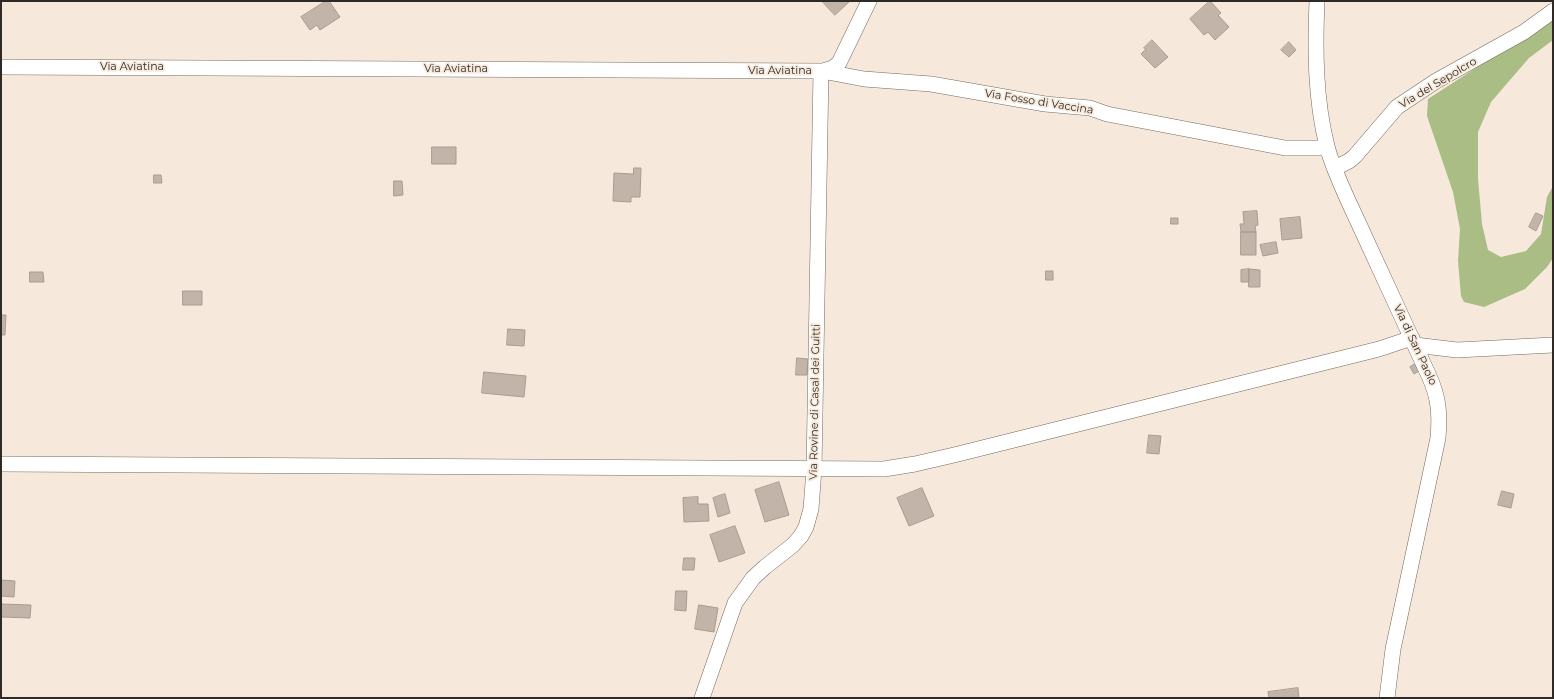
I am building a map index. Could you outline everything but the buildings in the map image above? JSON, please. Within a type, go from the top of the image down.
[{"type":"street","name":"Via Aviatina","points":[[1,67],[821,71],[833,68],[839,63],[869,1]]},
{"type":"street","name":"Via di San Paolo","points":[[1317,1],[1317,76],[1327,148],[1437,394],[1439,408],[1439,429],[1433,463],[1394,642],[1387,698]]},
{"type":"street","name":"Via del Sepolcro","points":[[1335,168],[1349,161],[1355,156],[1397,107],[1436,81],[1524,32],[1553,11]]},
{"type":"street","name":"Via Fosso di Vaccina","points":[[821,71],[864,79],[931,84],[1045,104],[1090,108],[1107,114],[1285,148],[1327,148]]},
{"type":"street","name":"Via Rovine di Casal dei Guitti","points":[[702,698],[735,603],[753,578],[765,566],[793,545],[801,536],[806,527],[811,509],[814,469],[821,71]]},
{"type":"street","points":[[1,464],[877,469],[915,464],[1413,341],[1457,350],[1553,345]]},
{"type":"green space","points":[[1553,18],[1553,40],[1529,58],[1491,102],[1478,132],[1478,179],[1482,224],[1488,250],[1501,257],[1526,251],[1541,234],[1547,197],[1553,186],[1553,258],[1547,267],[1525,289],[1484,307],[1464,302],[1461,296],[1458,261],[1460,229],[1453,192],[1427,116],[1428,99]]}]
